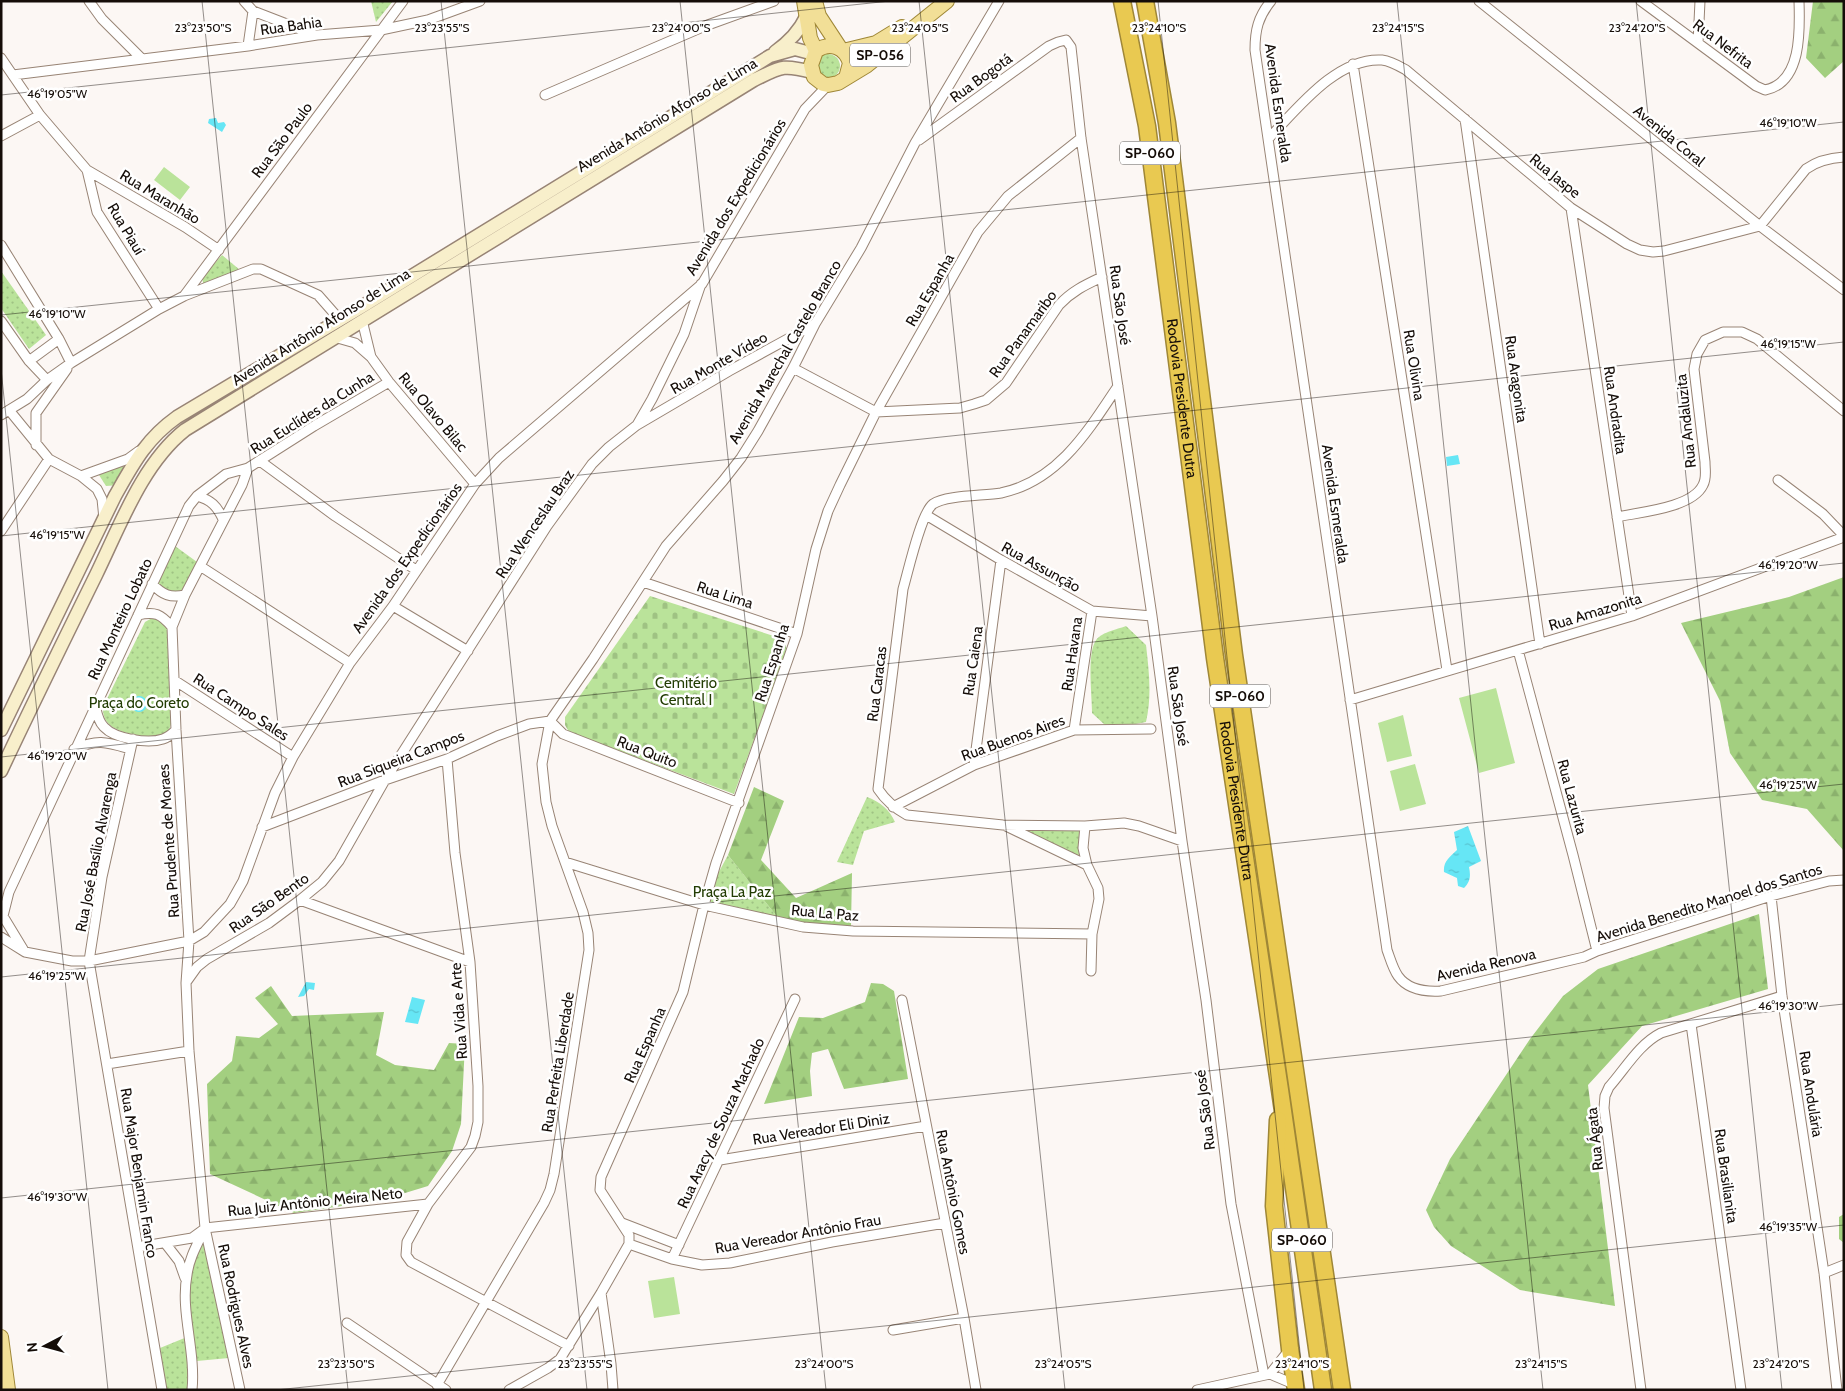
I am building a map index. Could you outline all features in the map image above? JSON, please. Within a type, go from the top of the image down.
[{"type":"highway","name":"Rodovia Presidente Dutra","points":[[1122,1],[1147,126],[1215,658],[1323,1390]]},
{"type":"highway","name":"Rodovia Presidente Dutra","points":[[1145,1],[1167,123],[1234,655],[1339,1367],[1344,1390]]},
{"type":"highway","points":[[1280,1090],[1274,1206],[1296,1387]]},
{"type":"main road","points":[[804,1],[810,38],[815,53],[811,65],[813,74]]},
{"type":"main road","points":[[815,1],[819,16],[842,49]]},
{"type":"main road","name":"SP-056","points":[[815,53],[828,46],[842,49],[876,44],[936,1]]},
{"type":"main road","name":"SP-056","points":[[813,74],[818,81],[828,85],[838,83],[866,66],[947,1]]},
{"type":"main road","points":[[770,56],[788,43],[800,30],[806,17]]},
{"type":"main road","name":"SP-056","points":[[842,49],[850,63],[846,78]]},
{"type":"main road","name":"Avenida Antônio Afonso de Lima","points":[[1,730],[115,496],[144,448],[161,428],[177,417],[312,344],[334,338],[362,320],[390,296],[770,56],[795,50],[815,53]]},
{"type":"main road","name":"Avenida Antônio Afonso de Lima","points":[[1,771],[119,528],[153,463],[172,441],[185,430],[312,344],[340,320],[390,296],[754,80],[787,66],[813,74]]},
{"type":"main road","points":[[177,417],[185,430]]},
{"type":"main road","points":[[104,520],[119,528]]},
{"type":"main road","points":[[1,1337],[8,1390]]},
{"type":"street","points":[[89,1],[102,19],[142,60]]},
{"type":"street","points":[[244,1],[252,11],[317,36]]},
{"type":"street","name":"Rua São Paulo","points":[[184,296],[403,1]]},
{"type":"street","name":"Rua Bahia","points":[[13,75],[142,60],[317,36],[381,30],[428,20],[480,1]]},
{"type":"street","points":[[544,95],[706,26],[774,1]]},
{"type":"street","name":"Avenida Marechal Castelo Branco","points":[[550,721],[666,546],[740,458],[758,431],[815,324],[861,248],[915,143],[998,1]]},
{"type":"street","name":"Avenida Esmeralda","points":[[1270,1],[1258,21],[1255,34],[1256,50],[1387,950],[1398,976]]},
{"type":"street","name":"Avenida Coral","points":[[1479,1],[1760,226],[1844,290]]},
{"type":"street","name":"Rua Nefrita","points":[[1641,1],[1756,86],[1765,90],[1777,86],[1792,69],[1800,37],[1799,1]]},
{"type":"street","points":[[1698,43],[1700,1]]},
{"type":"street","points":[[248,46],[252,11]]},
{"type":"street","name":"Rua Bogotá","points":[[915,143],[1048,46],[1066,40]]},
{"type":"street","name":"Rua São José","points":[[1066,40],[1071,47],[1082,138],[1152,616],[1182,841],[1206,1000],[1231,1204],[1267,1375]]},
{"type":"street","points":[[1,58],[40,114],[1,136]]},
{"type":"street","name":"Rua Jaspe","points":[[1269,138],[1314,92],[1333,76],[1353,64],[1382,60],[1406,70],[1571,208],[1626,244],[1640,250],[1664,251],[1760,226]]},
{"type":"street","name":"Rua Olivina","points":[[1353,64],[1447,670]]},
{"type":"street","name":"Avenida dos Expedicionários","points":[[1,937],[25,952],[72,961],[89,961],[189,941],[204,932],[230,904],[243,881],[275,793],[293,758],[350,663],[393,606],[475,484],[499,458],[702,284],[805,109],[828,85]]},
{"type":"street","name":"Rua Piauí","points":[[40,114],[87,170],[98,212],[159,309]]},
{"type":"street","name":"Rua Aragonita","points":[[1465,119],[1540,644]]},
{"type":"street","name":"Rua Espanha","points":[[629,1244],[629,1235],[600,1190],[601,1177],[683,992],[716,863],[797,634],[816,549],[828,511],[876,412],[978,232],[1008,196],[1082,138]]},
{"type":"street","points":[[1760,226],[1806,169],[1814,163],[1844,157]]},
{"type":"street","name":"Rua Maranhão","points":[[87,170],[178,223],[219,250]]},
{"type":"street","name":"Rua Andradita","points":[[1571,208],[1632,616]]},
{"type":"street","points":[[1,246],[59,338],[71,363]]},
{"type":"street","points":[[104,520],[102,499],[97,489],[81,476],[49,459],[5,412],[27,400],[47,380],[71,363],[159,309],[184,296],[253,269],[261,269],[318,295],[340,320]]},
{"type":"street","name":"Rua Panamaribo","points":[[876,412],[960,408],[986,400],[1006,383],[1059,305],[1069,294],[1102,277]]},
{"type":"street","name":"Rua Wenceslau Braz","points":[[385,780],[579,480],[609,447],[637,425],[684,334],[702,284]]},
{"type":"street","name":"Rua Olavo Bilac","points":[[362,320],[371,357]]},
{"type":"street","points":[[1,321],[29,361],[47,380]]},
{"type":"street","name":"Rua Monte Vídeo","points":[[637,425],[729,371],[815,324]]},
{"type":"street","name":"Rua Andaluzita","points":[[1617,517],[1678,504],[1699,492],[1703,485],[1706,477],[1705,462],[1694,369],[1697,354],[1705,340],[1723,332],[1742,332],[1757,339],[1844,411]]},
{"type":"street","points":[[29,361],[59,338]]},
{"type":"street","name":"Rua Olavo Bilac","points":[[334,338],[355,343],[371,357],[389,382],[475,484]]},
{"type":"street","points":[[36,413],[71,363]]},
{"type":"street","points":[[793,368],[876,412]]},
{"type":"street","name":"Rua Euclídes da Cunha","points":[[248,468],[389,382]]},
{"type":"street","points":[[926,514],[933,504],[948,499],[1001,493],[1039,479],[1058,464],[1075,446],[1095,421],[1118,386]]},
{"type":"street","points":[[27,400],[36,413],[36,445]]},
{"type":"street","points":[[81,476],[128,459],[144,448]]},
{"type":"street","points":[[1,531],[49,459]]},
{"type":"street","points":[[260,461],[335,516],[416,570]]},
{"type":"street","name":"Rua Monteiro Lobato","points":[[25,952],[3,916],[5,894],[189,506],[197,496],[226,474],[248,468]]},
{"type":"street","name":"Rua Prudente de Moraes","points":[[204,1228],[189,1051],[186,983],[189,941],[176,730],[172,627],[185,595],[242,485],[248,468]]},
{"type":"street","points":[[1778,480],[1823,514],[1844,536]]},
{"type":"street","points":[[197,496],[214,504],[224,519]]},
{"type":"street","name":"Rua Assunção","points":[[926,514],[1000,560],[1092,611],[1152,616]]},
{"type":"street","name":"Rua Caracas","points":[[893,807],[878,789],[903,589],[926,514]]},
{"type":"street","name":"Rua Amazonita","points":[[1350,700],[1632,616],[1844,536]]},
{"type":"street","name":"Rua Caiena","points":[[974,765],[1000,560]]},
{"type":"street","points":[[200,566],[350,663]]},
{"type":"street","name":"Rua Lima","points":[[643,582],[797,634]]},
{"type":"street","points":[[152,584],[163,594],[170,597],[185,595]]},
{"type":"street","points":[[393,606],[468,651]]},
{"type":"street","name":"Rua Havana","points":[[1074,730],[1092,611]]},
{"type":"street","points":[[138,615],[154,613],[166,620],[172,627]]},
{"type":"street","name":"Rua Lazurita","points":[[1518,650],[1597,951]]},
{"type":"street","name":"Rua Campo Sales","points":[[174,680],[293,758]]},
{"type":"street","points":[[95,706],[100,723],[110,733],[147,741],[163,739],[176,730]]},
{"type":"street","name":"Rua Siqueira Campos","points":[[262,827],[385,780],[447,759],[528,724],[550,721]]},
{"type":"street","name":"Rua Quito","points":[[550,721],[563,734],[738,803]]},
{"type":"street","name":"Rua Perfeita Liberdade","points":[[442,1387],[486,1301],[544,1204],[554,1174],[589,950],[588,933],[583,912],[552,826],[545,793],[542,764],[550,721]]},
{"type":"street","name":"Rua Buenos Aires","points":[[893,807],[974,765],[1074,730],[1151,728]]},
{"type":"street","name":"Rua José Basílio Alvarenga","points":[[89,961],[102,877],[133,739]]},
{"type":"street","points":[[74,749],[90,742],[108,743],[130,749]]},
{"type":"street","name":"Rua Vida e Arte","points":[[447,759],[452,828],[470,962],[478,1086],[477,1130],[471,1147],[428,1204],[407,1242],[406,1254],[411,1262],[486,1301]]},
{"type":"street","name":"Rua São Bento","points":[[186,983],[197,967],[207,959],[255,932],[322,882],[339,861],[385,780]]},
{"type":"street","points":[[893,807],[907,815],[1003,825],[1085,826],[1124,822],[1182,841]]},
{"type":"street","points":[[1003,825],[1088,865]]},
{"type":"street","points":[[1085,826],[1083,848],[1098,888],[1099,899],[1092,934],[1091,971]]},
{"type":"street","name":"Rua La Paz","points":[[564,862],[704,905],[803,927],[853,931],[1092,934]]},
{"type":"street","name":"Avenida Benedito Manoel dos Santos","points":[[1584,957],[1597,951],[1771,896],[1829,881],[1844,880]]},
{"type":"street","name":"Rua Andulária","points":[[1771,896],[1782,996],[1824,1274],[1837,1390]]},
{"type":"street","points":[[300,900],[470,962]]},
{"type":"street","name":"Avenida Renova","points":[[1398,976],[1412,987],[1426,992],[1441,991],[1584,957]]},
{"type":"street","name":"Rua Major Benjamin Franco","points":[[89,961],[162,1390]]},
{"type":"street","name":"Rua Ágata","points":[[1640,1390],[1604,1108],[1605,1096],[1645,1043],[1661,1033],[1782,996]]},
{"type":"street","name":"Rua Aracy de Souza Machado","points":[[672,1259],[795,999]]},
{"type":"street","name":"Rua Antônio Gomes","points":[[902,1000],[964,1318],[976,1390]]},
{"type":"street","name":"Rua Brasilianita","points":[[1691,1024],[1741,1390]]},
{"type":"street","points":[[107,1064],[189,1051]]},
{"type":"street","name":"Rua Vereador Eli Diniz","points":[[720,1160],[926,1126]]},
{"type":"street","name":"Rua Juiz Antônio Meira Neto","points":[[204,1228],[428,1204]]},
{"type":"street","points":[[622,1223],[679,1245]]},
{"type":"street","name":"Rua Vereador Antônio Frau","points":[[629,1244],[672,1259],[702,1264],[730,1263],[832,1242],[945,1223]]},
{"type":"street","points":[[138,1247],[192,1238],[204,1228]]},
{"type":"street","points":[[192,1390],[194,1364],[185,1296],[190,1260],[204,1228]]},
{"type":"street","name":"Rua Rodrigues Alves","points":[[204,1228],[240,1390]]},
{"type":"street","points":[[165,1243],[179,1261],[186,1283]]},
{"type":"street","points":[[509,1390],[560,1359],[629,1244]]},
{"type":"street","points":[[1824,1274],[1844,1265]]},
{"type":"street","points":[[601,1293],[613,1390]]},
{"type":"street","points":[[486,1301],[569,1346]]},
{"type":"street","points":[[893,1330],[964,1318]]},
{"type":"street","points":[[347,1323],[442,1387]]},
{"type":"street","points":[[1267,1375],[1290,1349]]},
{"type":"street","points":[[1197,1390],[1267,1375],[1296,1387]]},
{"type":"green space","points":[[371,1],[393,1],[376,22]]},
{"type":"green space","points":[[1813,1],[1844,1],[1844,61],[1825,78],[1806,58]]},
{"type":"green space","points":[[828,54],[837,57],[840,66],[837,75],[828,78],[819,75],[816,66],[819,57]]},
{"type":"green space","points":[[164,167],[190,187],[180,200],[154,180]]},
{"type":"green space","points":[[222,255],[240,270],[204,286],[202,278]]},
{"type":"green space","points":[[1,271],[46,335],[29,349],[1,308]]},
{"type":"green space","points":[[121,463],[125,469],[120,485],[106,486],[99,475]]},
{"type":"green space","points":[[175,546],[197,562],[182,592],[170,593],[158,583]]},
{"type":"green space","points":[[1844,577],[1844,851],[1807,809],[1762,800],[1730,753],[1720,701],[1681,623],[1789,597]]},
{"type":"green space","name":"Cemitério Central I","points":[[650,596],[783,639],[787,650],[734,794],[569,732],[565,725],[565,717]]},
{"type":"green space","name":"Praça do Coreto","points":[[152,618],[159,619],[167,627],[171,724],[165,734],[150,738],[124,732],[113,727],[105,719],[103,707],[145,622]]},
{"type":"green space","points":[[1126,626],[1146,645],[1149,693],[1146,722],[1125,726],[1105,725],[1092,713],[1091,657],[1097,639]]},
{"type":"green space","points":[[1496,688],[1515,763],[1479,773],[1459,698]]},
{"type":"green space","points":[[1403,715],[1412,756],[1387,762],[1378,723]]},
{"type":"green space","points":[[1415,764],[1426,804],[1400,811],[1390,771]]},
{"type":"green space","points":[[754,787],[784,801],[761,860],[796,898],[852,873],[851,926],[800,925],[779,919],[728,855]]},
{"type":"green space","points":[[867,797],[884,806],[895,822],[864,831],[853,865],[837,862]]},
{"type":"green space","points":[[1019,829],[1080,829],[1080,856],[1075,856]]},
{"type":"green space","name":"Praça La Paz","points":[[728,855],[779,919],[707,908],[714,881]]},
{"type":"green space","points":[[1759,914],[1768,989],[1642,1026],[1588,1085],[1615,1306],[1520,1290],[1451,1246],[1434,1227],[1426,1210],[1450,1159],[1530,1039],[1563,996],[1598,969]]},
{"type":"green space","points":[[871,983],[883,984],[894,991],[908,1079],[844,1089],[828,1049],[812,1053],[810,1071],[812,1096],[764,1104],[799,1017],[823,1018],[865,1002]]},
{"type":"green space","points":[[271,986],[292,1016],[384,1012],[376,1055],[395,1065],[434,1070],[449,1043],[465,1044],[461,1124],[452,1151],[428,1186],[382,1200],[294,1213],[210,1174],[207,1084],[232,1061],[236,1036],[259,1038],[278,1024],[255,998]]},
{"type":"green space","points":[[1844,1214],[1844,1243],[1839,1239],[1839,1217]]},
{"type":"green space","points":[[203,1239],[229,1358],[197,1361],[190,1311],[189,1286],[195,1258]]},
{"type":"green space","points":[[674,1277],[680,1314],[654,1318],[648,1281]]},
{"type":"green space","points":[[187,1337],[190,1390],[166,1390],[160,1348]]},
{"type":"water","points":[[216,118],[218,123],[224,122],[226,125],[222,132],[208,123],[209,119]]},
{"type":"water","points":[[1458,455],[1460,464],[1447,466],[1446,457]]},
{"type":"water","points":[[139,696],[145,698],[147,704],[145,710],[139,712],[133,710],[131,704],[133,698]]},
{"type":"water","points":[[1468,826],[1481,861],[1469,867],[1470,879],[1464,888],[1458,886],[1457,878],[1444,872],[1444,868],[1448,859],[1457,850],[1454,832]]},
{"type":"water","points":[[306,982],[315,983],[314,990],[309,989],[304,996],[298,997]]},
{"type":"water","points":[[412,997],[425,1000],[418,1024],[405,1022]]}]
